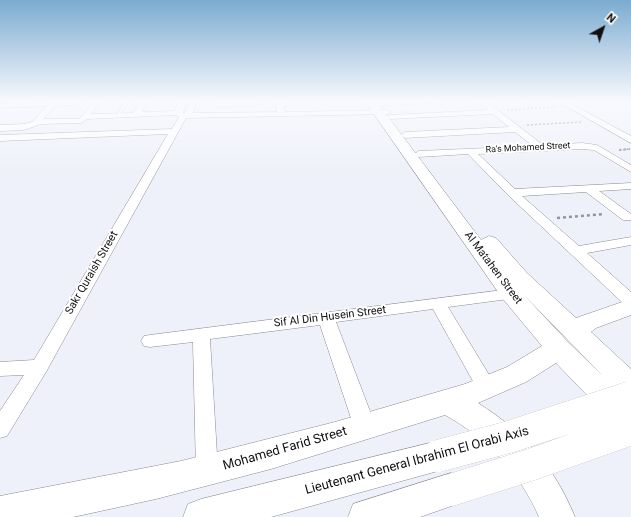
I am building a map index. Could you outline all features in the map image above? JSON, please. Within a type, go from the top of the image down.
[{"type":"street","points":[[0,128],[24,127],[31,125]]},
{"type":"street","points":[[44,136],[55,125]]},
{"type":"street","points":[[141,133],[145,125]]},
{"type":"street","name":"Sakr Quraish Street","points":[[0,429],[39,366],[174,131],[176,125]]},
{"type":"street","name":"Al Matahen Street","points":[[391,125],[510,294],[566,340],[631,386]]},
{"type":"street","name":"Al Matahen Street","points":[[395,125],[405,135],[418,154],[631,421]]},
{"type":"street","points":[[447,125],[475,150],[512,193],[631,301]]},
{"type":"street","points":[[472,125],[479,131]]},
{"type":"street","points":[[511,125],[540,147]]},
{"type":"street","points":[[603,125],[631,140]]},
{"type":"street","points":[[405,135],[457,133],[515,128]]},
{"type":"street","points":[[0,138],[174,131]]},
{"type":"street","name":"Ra's Mohamed Street","points":[[418,154],[475,150],[589,146],[602,151],[631,169]]},
{"type":"street","points":[[512,193],[631,186]]},
{"type":"street","points":[[588,188],[627,218]]},
{"type":"street","points":[[576,251],[631,241]]},
{"type":"street","name":"Sif Al Din Husein Street","points":[[150,341],[510,294]]},
{"type":"street","points":[[438,304],[487,388]]},
{"type":"street","name":"Mohamed Farid Street","points":[[0,514],[207,472],[448,402],[487,388],[527,370],[588,322],[631,307]]},
{"type":"street","points":[[326,318],[365,426]]},
{"type":"street","points":[[201,334],[207,472]]},
{"type":"street","points":[[0,370],[39,366]]},
{"type":"street","name":"Lieutenant General Ibrahim El Orabi Axis","points":[[201,517],[233,510],[509,437],[574,417],[631,397]]},
{"type":"street","points":[[448,402],[478,418],[506,441],[532,470],[543,488],[557,517]]},
{"type":"street","points":[[366,517],[530,465],[631,429]]},
{"type":"path","points":[[515,128],[554,125]]},
{"type":"path","points":[[540,219],[627,218]]}]
